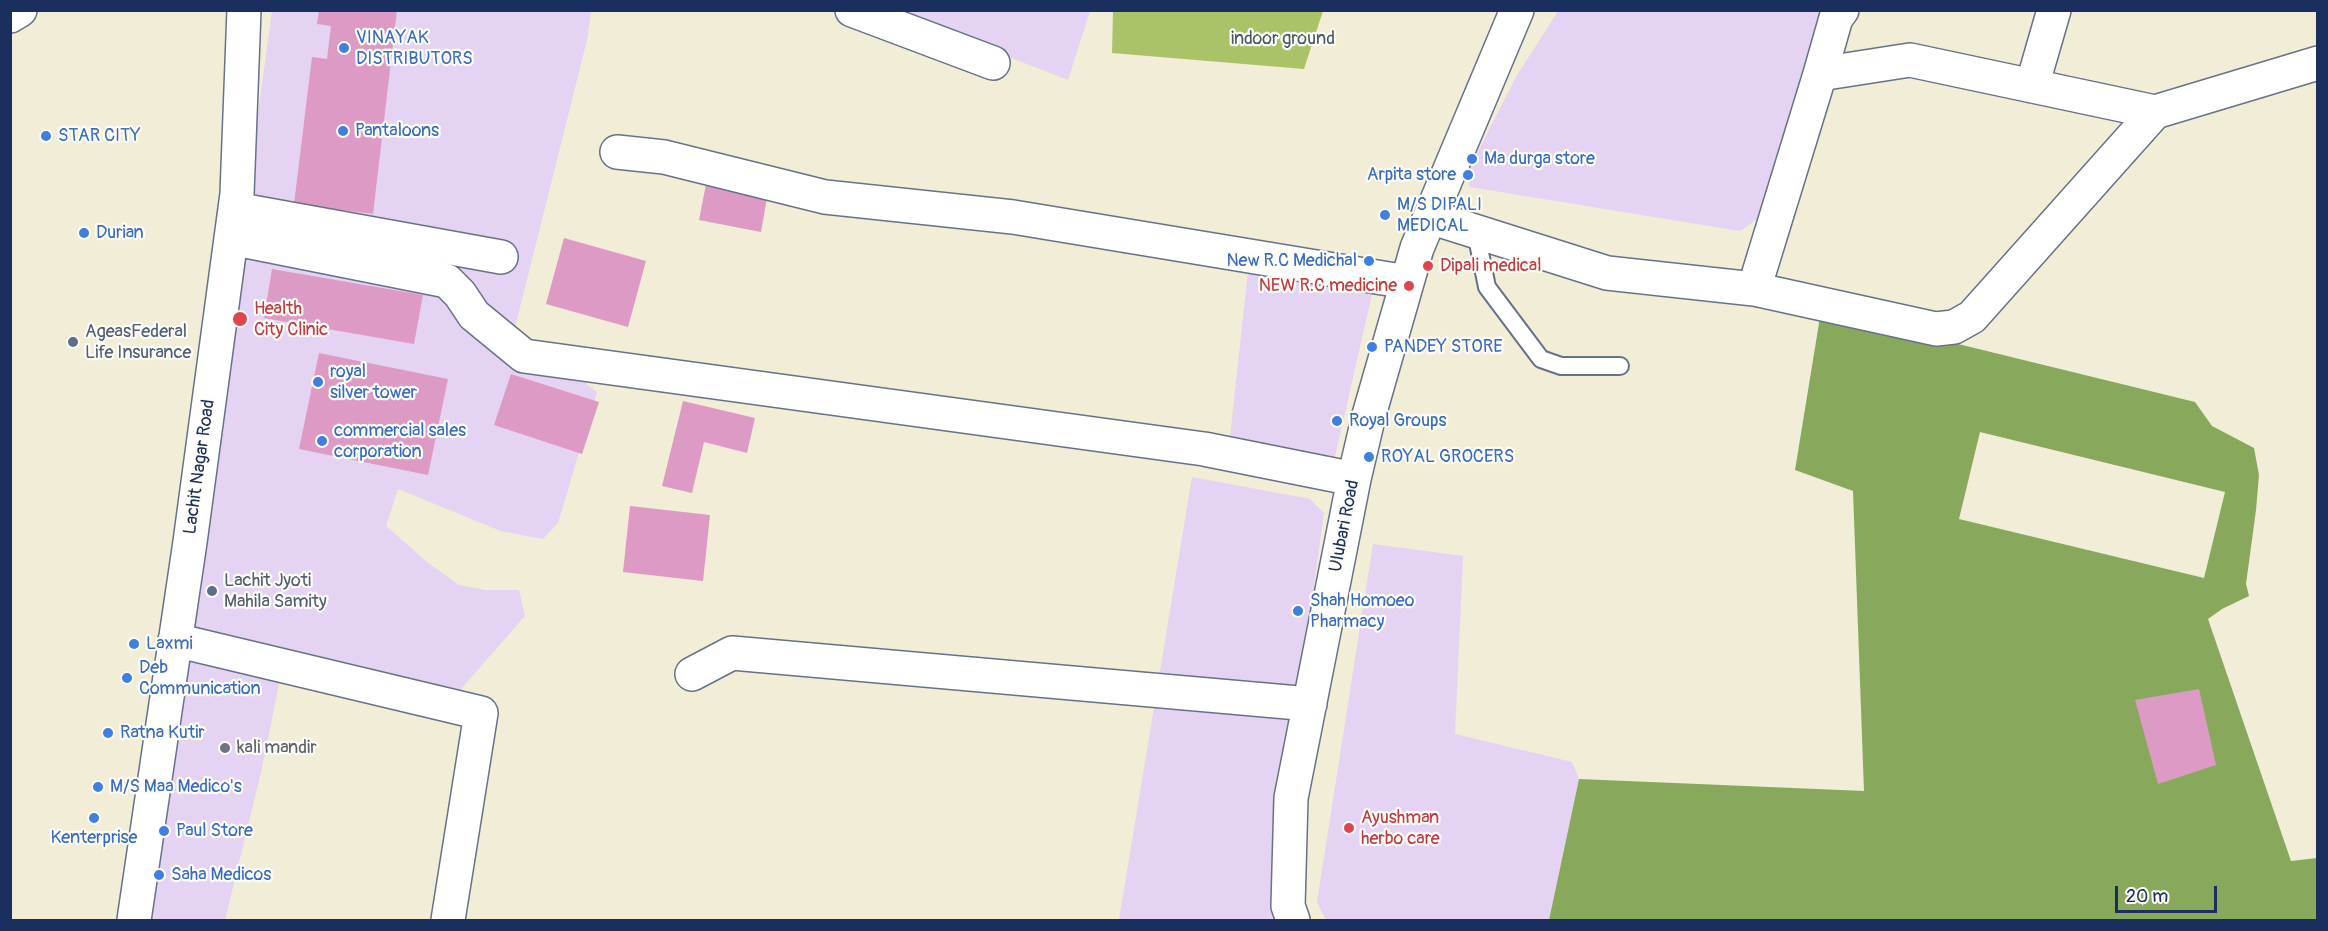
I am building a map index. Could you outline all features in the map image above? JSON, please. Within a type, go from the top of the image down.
[{"type":"street","points":[[10,16],[20,10]]},
{"type":"street","name":"Lachit Nagar Road","points":[[134,921],[233,224],[244,10]]},
{"type":"street","points":[[852,10],[993,63]]},
{"type":"street","name":"Ulubari Road","points":[[1293,921],[1288,906],[1291,798],[1354,478],[1369,415],[1417,248],[1517,10]]},
{"type":"street","points":[[1754,289],[1836,18],[1842,10]]},
{"type":"street","points":[[2032,86],[2054,10]]},
{"type":"street","points":[[1820,75],[1910,60],[2155,112],[2318,63]]},
{"type":"street","points":[[1430,218],[1607,273],[1754,289],[1936,329],[1954,327],[1972,317],[2155,112]]},
{"type":"street","points":[[617,152],[664,157],[825,197],[1013,217],[1407,282]]},
{"type":"street","points":[[233,224],[501,256]]},
{"type":"street","points":[[233,224],[447,281],[460,294],[474,315],[524,356],[1204,449],[1354,478]]},
{"type":"street","points":[[175,640],[482,713],[448,921]]},
{"type":"street","points":[[692,674],[732,653],[1310,704]]},
{"type":"lane","points":[[1476,233],[1487,287],[1541,359],[1561,366],[1620,366]]},
{"type":"shaded area","points":[[272,11],[591,11],[587,40],[512,339],[515,363],[584,382],[597,392],[558,523],[543,539],[501,531],[398,489],[386,526],[427,562],[459,585],[486,590],[519,590],[525,616],[453,698],[282,669],[262,768],[225,920],[144,920],[171,750]]},
{"type":"shaded area","points":[[890,11],[1090,11],[1068,80]]},
{"type":"shaded area","points":[[1558,11],[1832,11],[1759,218],[1740,231],[1470,187],[1466,175],[1516,77]]},
{"type":"shaded area","points":[[1251,243],[1377,272],[1334,461],[1223,441],[1230,437]]},
{"type":"shaded area","points":[[1192,477],[1310,499],[1324,513],[1277,851],[1276,920],[1119,920]]},
{"type":"shaded area","points":[[1373,544],[1463,556],[1455,734],[1572,762],[1579,779],[1549,920],[1326,920],[1317,902]]},
{"type":"green space","name":"indoor ground","points":[[1113,10],[1323,11],[1304,69],[1112,53]]},
{"type":"green space","points":[[1822,305],[1950,342],[2195,402],[2212,426],[2254,448],[2259,475],[2246,584],[2249,596],[2222,609],[2208,619],[2291,861],[2317,858],[2317,920],[1549,920],[1579,779],[1864,791],[1853,491],[1795,470]],"holes":[[[1980,432],[2225,492],[2204,578],[1959,519]]]},
{"type":"building","name":"Pantaloons","points":[[319,10],[397,10],[373,214],[294,204],[312,57],[327,59],[331,26],[317,24]]},
{"type":"building","points":[[708,174],[769,186],[761,232],[699,220]]},
{"type":"building","points":[[564,238],[646,261],[628,327],[546,304]]},
{"type":"building","points":[[272,269],[423,295],[414,344],[264,318]]},
{"type":"building","points":[[319,353],[448,379],[428,475],[299,449]]},
{"type":"building","points":[[511,374],[599,402],[582,454],[494,425]]},
{"type":"building","points":[[683,401],[755,418],[747,453],[704,442],[692,493],[662,486]]},
{"type":"building","points":[[630,506],[710,515],[703,581],[623,572]]},
{"type":"building","points":[[2199,689],[2216,765],[2158,784],[2135,700]]},
{"type":"place","name":"VINAYAK DISTRIBUTORS","points":[[344,48]]},
{"type":"place","name":"Pantaloons","points":[[343,131]]},
{"type":"place","name":"STAR CITY","points":[[46,136]]},
{"type":"place","name":"Ma durga store","points":[[1472,159]]},
{"type":"place","name":"Arpita store","points":[[1468,175]]},
{"type":"place","name":"M/S DIPALI MEDICAL","points":[[1385,215]]},
{"type":"place","name":"Durian","points":[[84,233]]},
{"type":"place","name":"New R.C Medichal","points":[[1369,261]]},
{"type":"place","name":"Dipali medical","points":[[1428,266]]},
{"type":"place","name":"NEW R.C medicine","points":[[1409,286]]},
{"type":"place","name":"Health City Clinic","points":[[240,319]]},
{"type":"place","name":"AgeasFederal Life Insurance","points":[[73,342]]},
{"type":"place","name":"PANDEY STORE","points":[[1372,347]]},
{"type":"place","name":"royal silver tower","points":[[318,382]]},
{"type":"place","name":"Royal Groups","points":[[1337,421]]},
{"type":"place","name":"commercial sales corporation","points":[[322,441]]},
{"type":"place","name":"ROYAL GROCERS","points":[[1369,457]]},
{"type":"place","name":"Lachit Jyoti Mahila Samity","points":[[212,591]]},
{"type":"place","name":"Shah Homoeo Pharmacy","points":[[1298,611]]},
{"type":"place","name":"Laxmi","points":[[134,644]]},
{"type":"place","name":"Deb Communication","points":[[127,678]]},
{"type":"place","name":"Ratna Kutir","points":[[108,733]]},
{"type":"place","name":"kali mandir","points":[[225,748]]},
{"type":"place","name":"M/S Maa Medico's","points":[[98,787]]},
{"type":"place","name":"Kenterprise","points":[[94,818]]},
{"type":"place","name":"Ayushman herbo care","points":[[1349,828]]},
{"type":"place","name":"Paul Store","points":[[164,831]]},
{"type":"place","name":"Saha Medicos","points":[[159,875]]}]
